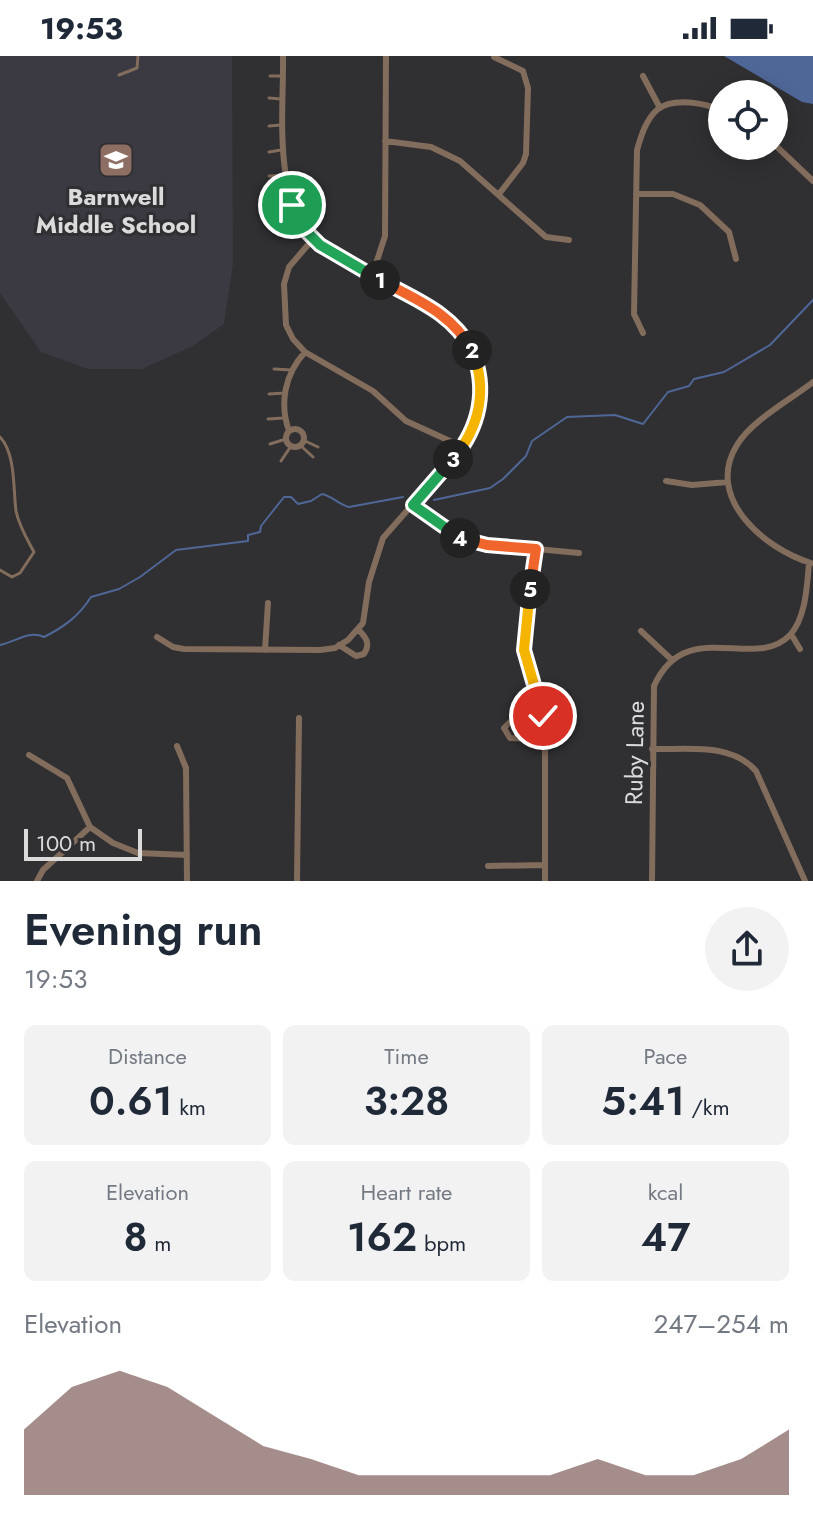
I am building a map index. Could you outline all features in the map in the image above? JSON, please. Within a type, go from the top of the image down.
[{"type":"street","points":[[157,637],[173,647],[184,649],[320,650],[339,645],[363,623],[369,582],[383,538],[463,447],[473,432],[480,400],[480,369],[461,331],[450,320],[313,239],[292,205],[285,175],[283,56]]},
{"type":"street","points":[[372,276],[385,236],[386,56]]},
{"type":"street","points":[[494,57],[523,71],[528,88],[526,154],[523,163],[499,194]]},
{"type":"street","points":[[643,76],[660,108]]},
{"type":"street","points":[[643,333],[634,314],[637,150],[644,129],[660,108],[698,102],[708,106]]},
{"type":"street","points":[[385,141],[431,147],[460,161],[546,237],[569,240]]},
{"type":"street","points":[[788,157],[813,181]]},
{"type":"street","points":[[636,194],[673,194],[700,205],[729,232],[736,259]]},
{"type":"street","points":[[313,239],[289,267],[284,284],[286,325],[293,339],[305,352],[373,391],[406,421],[463,447]]},
{"type":"street","points":[[289,431],[301,431],[302,442],[291,446],[286,439],[289,431],[284,418],[285,393],[291,370],[305,352]]},
{"type":"street","points":[[641,631],[672,660],[691,649],[752,648],[775,644],[791,634],[803,605],[811,563],[780,551],[739,513],[728,482],[729,462],[736,445],[748,430],[813,382]]},
{"type":"street","points":[[666,481],[692,485],[728,482]]},
{"type":"street","points":[[413,505],[462,539],[487,545],[579,553]]},
{"type":"street","points":[[536,549],[524,650],[543,716],[545,881]]},
{"type":"street","points":[[265,650],[268,603]]},
{"type":"street","points":[[339,645],[356,656],[364,654],[368,641],[358,629]]},
{"type":"street","points":[[791,634],[800,649]]},
{"type":"street","name":"Ruby Lane","points":[[652,881],[654,686],[661,670],[672,660]]},
{"type":"street","points":[[543,716],[512,720],[504,728],[510,738],[545,740]]},
{"type":"street","points":[[297,881],[299,718]]},
{"type":"street","points":[[177,746],[186,768],[187,881]]},
{"type":"street","points":[[652,749],[709,750],[734,754],[749,763],[756,771],[805,881]]},
{"type":"street","points":[[29,755],[67,778],[90,827],[127,850],[165,856],[187,855]]},
{"type":"street","points":[[37,881],[43,870],[90,827]]},
{"type":"street","points":[[488,866],[545,865]]},
{"type":"lane","points":[[119,75],[137,68],[138,56]]},
{"type":"lane","points":[[270,76],[283,76]]},
{"type":"lane","points":[[269,98],[283,100]]},
{"type":"lane","points":[[269,126],[284,125]]},
{"type":"lane","points":[[269,152],[284,150]]},
{"type":"lane","points":[[269,176],[285,175]]},
{"type":"lane","points":[[275,202],[305,192]]},
{"type":"lane","points":[[274,369],[291,370]]},
{"type":"lane","points":[[269,394],[285,393]]},
{"type":"lane","points":[[268,419],[284,418]]},
{"type":"lane","points":[[0,437],[7,444],[16,493],[16,512],[34,552],[20,573],[12,577],[0,570]]},
{"type":"lane","points":[[270,444],[286,439]]},
{"type":"lane","points":[[302,442],[318,447]]},
{"type":"lane","points":[[302,442],[313,457]]},
{"type":"lane","points":[[281,461],[291,446]]},
{"type":"shaded area","name":"Barnwell Middle School","points":[[0,56],[232,56],[233,264],[224,324],[193,346],[142,369],[88,369],[41,352],[0,293]]},
{"type":"water","points":[[724,56],[813,56],[813,104],[788,94],[788,80],[765,80]]},
{"type":"waterway","points":[[434,500],[490,488],[526,456],[532,441],[567,417],[615,415],[643,424],[668,392],[689,386],[694,379],[724,372],[770,345],[813,300]]},
{"type":"waterway","points":[[0,645],[27,636],[44,637],[76,615],[91,597],[119,589],[176,550],[248,541],[248,535],[260,532],[261,526],[284,497],[291,497],[298,504],[322,494],[349,507],[403,497]]},
{"type":"place","name":"Barnwell Middle School","points":[[116,160]]},
{"type":"route","points":[[292,205],[306,231],[320,245],[441,313],[461,331],[472,350],[480,369],[479,410],[473,432],[413,505],[439,526],[473,543],[536,549],[524,650],[543,716]]}]
